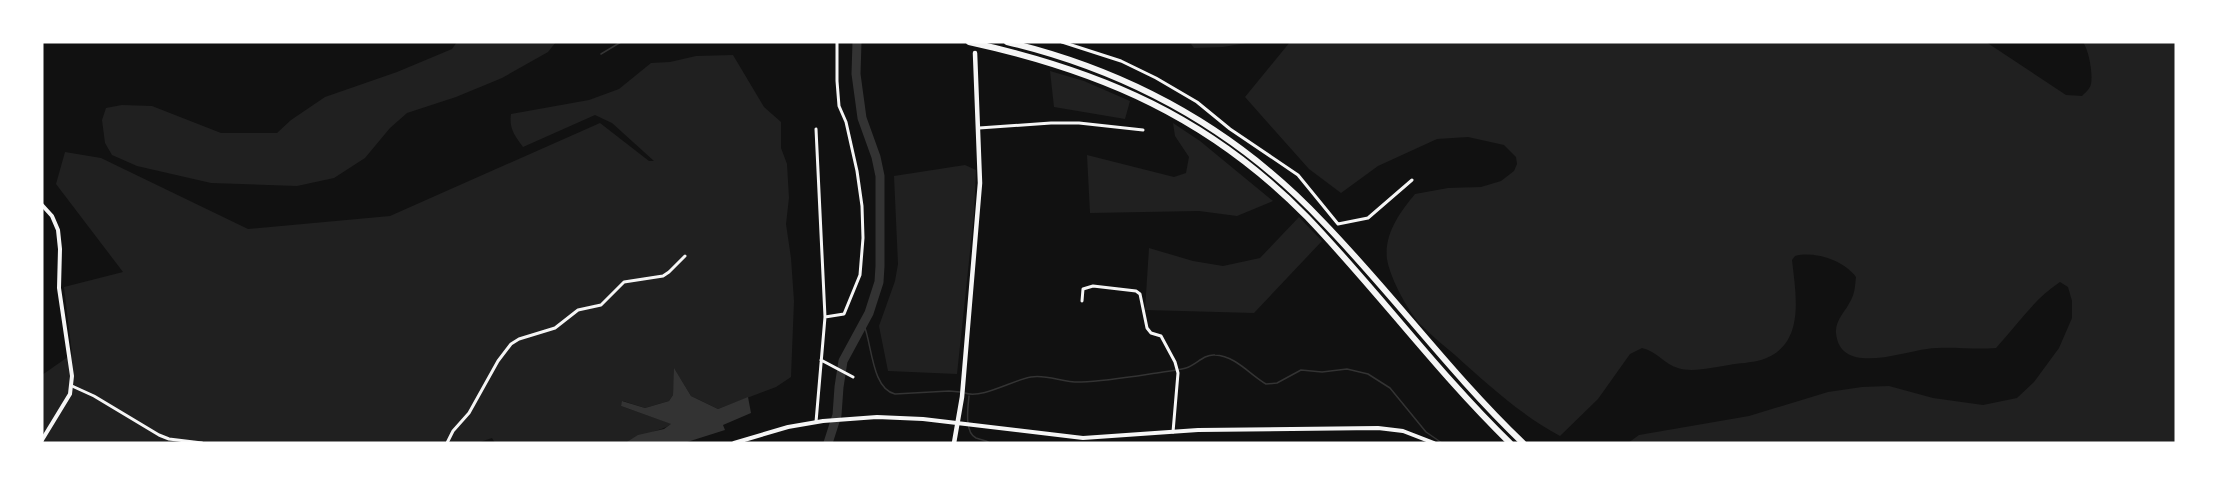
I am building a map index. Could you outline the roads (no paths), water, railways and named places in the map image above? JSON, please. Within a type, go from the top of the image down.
[{"type":"highway","points":[[969,42],[1055,64],[1102,80],[1159,106],[1236,155],[1292,202],[1320,231],[1454,386],[1510,443]]},
{"type":"highway","points":[[1007,42],[1067,58],[1131,83],[1191,114],[1240,147],[1282,182],[1322,221],[1468,389],[1523,443]]},
{"type":"main road","points":[[954,443],[962,397],[980,183],[975,53]]},
{"type":"street","points":[[825,317],[844,314],[860,275],[863,238],[862,206],[857,171],[846,122],[839,106],[837,42]]},
{"type":"street","points":[[1062,42],[1120,61],[1156,78],[1197,102],[1230,129],[1297,176],[1338,224],[1368,218],[1412,180]]},
{"type":"street","points":[[979,128],[1079,123],[1143,130]]},
{"type":"street","points":[[816,129],[825,317],[816,422]]},
{"type":"street","points":[[42,205],[58,230],[59,288],[71,358],[72,386],[63,408],[42,440]]},
{"type":"street","points":[[447,443],[453,431],[469,413],[498,361],[511,344],[519,339],[555,328],[578,310],[601,305],[624,282],[669,273],[685,256]]},
{"type":"street","points":[[1082,301],[1083,290],[1093,286],[1136,291],[1140,294],[1147,328],[1151,333],[1161,336],[1178,373],[1173,432]]},
{"type":"street","points":[[820,360],[853,377]]},
{"type":"street","points":[[72,386],[94,396],[159,435],[169,439],[202,443]]},
{"type":"street","points":[[734,443],[766,432],[816,422],[849,418],[899,417],[957,422],[1068,438],[1198,430],[1378,428],[1403,431],[1434,443]]},
{"type":"waterway","points":[[601,54],[621,42]]},
{"type":"waterway","points":[[828,443],[837,415],[843,361],[869,313],[879,282],[880,176],[876,157],[862,118],[856,74],[857,42]]},
{"type":"waterway","points":[[864,325],[877,375],[887,390],[895,394],[960,392]]},
{"type":"waterway","points":[[965,393],[989,391],[1031,377],[1081,382],[1172,371],[1190,367],[1207,356],[1215,355],[1236,362],[1266,384],[1277,383],[1301,370],[1322,372],[1347,369],[1368,374],[1390,388],[1426,432],[1442,443]]},
{"type":"waterway","points":[[969,396],[968,425],[972,435],[990,443]]}]
